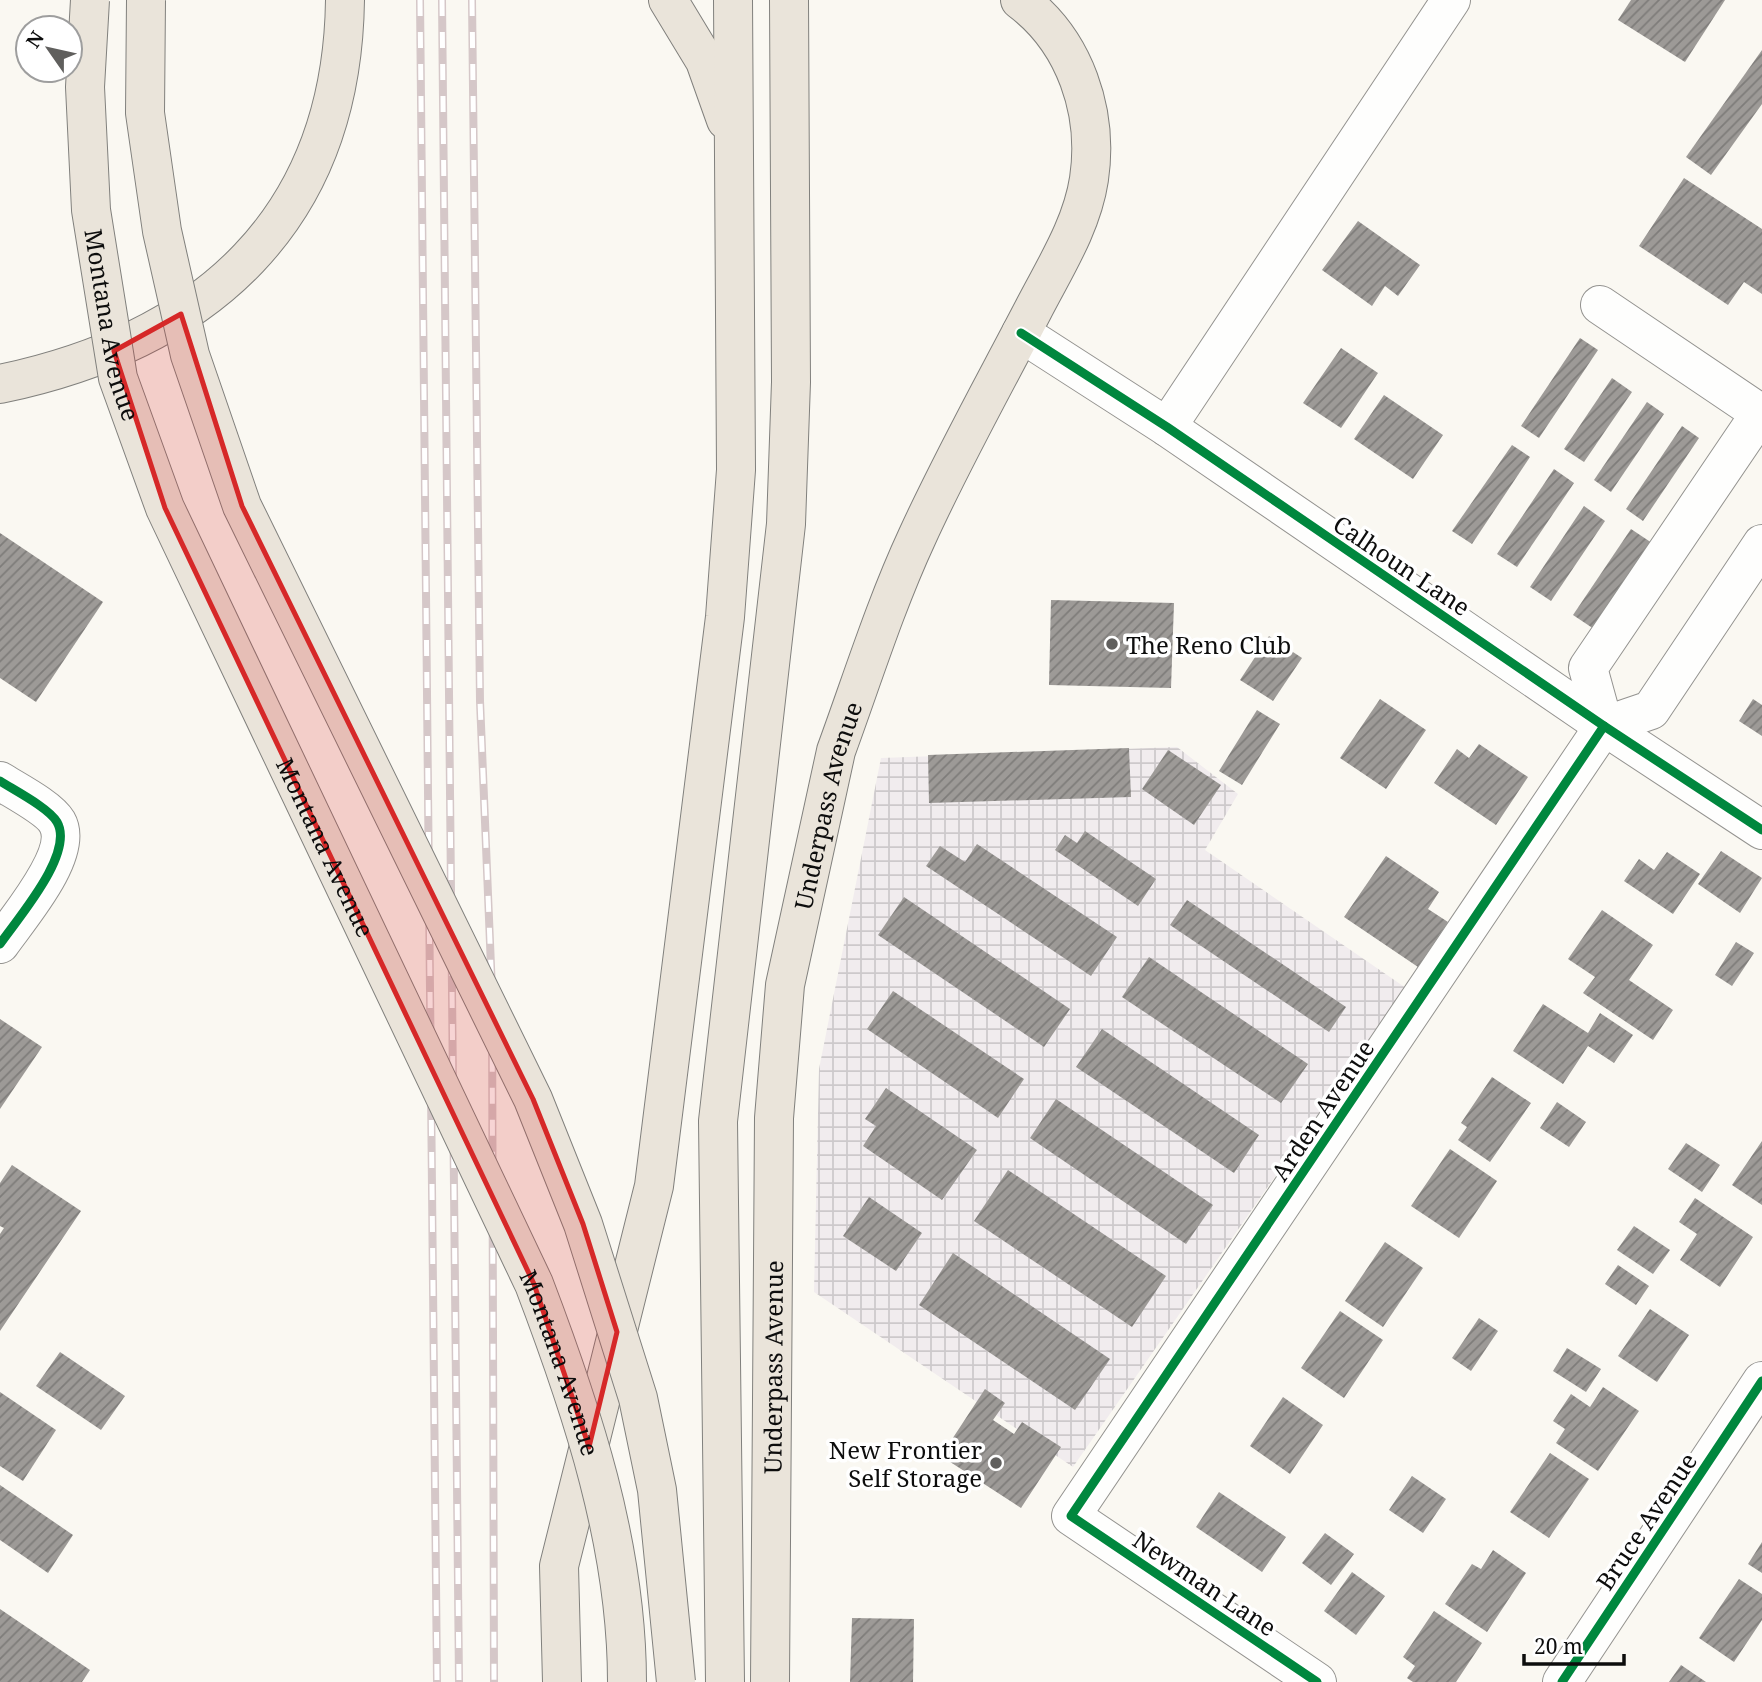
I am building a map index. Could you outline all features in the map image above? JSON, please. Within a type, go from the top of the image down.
[{"type":"main road","name":"Montana Avenue","points":[[90,0],[85,87],[91,210],[118,378],[165,508],[534,1284],[564,1364],[600,1486],[616,1560],[627,1682]]},
{"type":"main road","points":[[146,0],[145,113],[162,231],[190,355],[242,506],[533,1099],[583,1224],[638,1398],[657,1490],[676,1682]]},
{"type":"main road","points":[[2,383],[93,359],[131,344],[210,295],[247,262],[280,221],[318,153],[341,71],[345,0]]},
{"type":"main road","points":[[668,0],[705,61],[737,151]]},
{"type":"main road","points":[[562,1682],[559,1566],[654,1186],[725,617],[736,470],[737,151],[733,0]]},
{"type":"main road","points":[[725,1682],[719,1121],[786,524],[791,382],[789,0]]},
{"type":"main road","name":"Underpass Avenue","points":[[770,1682],[774,1130],[785,985],[836,751],[916,538],[1078,219],[1085,199],[1090,155],[1088,117],[1072,59],[1049,26],[1020,0]]},
{"type":"street","points":[[1167,427],[1451,0]]},
{"type":"street","points":[[1600,305],[1761,412],[1749,457],[1588,668],[1604,726],[1651,710],[1762,544]]},
{"type":"street","name":"Calhoun Lane","points":[[1021,332],[1167,427],[1604,726],[1762,830]]},
{"type":"street","name":"Arden Avenue","points":[[1071,1516],[1604,726]]},
{"type":"street","points":[[0,780],[52,816],[62,840],[57,859],[0,944]]},
{"type":"street","name":"Bruce Avenue","points":[[1562,1682],[1762,1381]]},
{"type":"street","name":"Newman Lane","points":[[1071,1516],[1317,1682]]},
{"type":"highlighted area","points":[[181,314],[242,506],[533,1099],[583,1224],[617,1332],[589,1447],[534,1284],[165,508],[114,351]]},
{"type":"shaded area","points":[[1177,747],[1238,794],[1205,850],[1406,988],[1073,1467],[814,1292],[819,1069],[881,758]]},
{"type":"building","points":[[1631,0],[1725,0],[1685,62],[1618,20]]},
{"type":"building","points":[[1762,50],[1762,104],[1711,175],[1686,157]]},
{"type":"building","points":[[1684,178],[1762,229],[1762,294],[1744,282],[1728,305],[1639,246]]},
{"type":"building","points":[[1358,221],[1420,265],[1398,296],[1385,286],[1372,306],[1322,270]]},
{"type":"building","points":[[1580,338],[1598,350],[1539,438],[1521,426]]},
{"type":"building","points":[[1341,348],[1378,373],[1341,428],[1303,403]]},
{"type":"building","points":[[1612,378],[1632,392],[1584,462],[1564,449]]},
{"type":"building","points":[[1384,395],[1443,435],[1413,479],[1354,439]]},
{"type":"building","points":[[1647,402],[1664,414],[1611,492],[1594,480]]},
{"type":"building","points":[[1682,426],[1699,438],[1643,521],[1626,509]]},
{"type":"building","points":[[1512,445],[1530,457],[1472,544],[1452,531]]},
{"type":"building","points":[[1554,469],[1574,483],[1517,567],[1497,554]]},
{"type":"building","points":[[1584,506],[1605,521],[1551,601],[1530,587]]},
{"type":"building","points":[[1631,529],[1652,543],[1594,629],[1573,615]]},
{"type":"building","points":[[0,533],[103,602],[36,702],[0,678]]},
{"type":"building","points":[[1051,600],[1174,603],[1171,688],[1049,685]]},
{"type":"building","points":[[1269,636],[1302,658],[1273,701],[1240,680]]},
{"type":"building","points":[[1380,699],[1426,730],[1386,789],[1340,758]]},
{"type":"building","points":[[1753,699],[1762,705],[1762,736],[1739,721]]},
{"type":"building","points":[[1257,710],[1280,724],[1242,785],[1219,771]]},
{"type":"building","points":[[1479,744],[1528,777],[1496,825],[1434,783],[1457,749],[1469,758]]},
{"type":"building","points":[[1129,748],[1131,797],[929,803],[928,755]]},
{"type":"building","points":[[1168,750],[1221,785],[1194,825],[1142,789]]},
{"type":"building","points":[[1085,831],[1156,879],[1138,906],[1055,850],[1065,835],[1077,843]]},
{"type":"building","points":[[977,844],[1117,937],[1091,976],[926,866],[940,846],[965,862]]},
{"type":"building","points":[[1721,851],[1762,878],[1740,913],[1698,884]]},
{"type":"building","points":[[1667,852],[1700,874],[1673,914],[1624,881],[1639,859],[1654,870]]},
{"type":"building","points":[[1386,856],[1439,892],[1428,909],[1448,922],[1418,967],[1344,917]]},
{"type":"building","points":[[904,897],[1070,1009],[1044,1047],[878,935]]},
{"type":"building","points":[[1187,900],[1346,1007],[1329,1032],[1170,925]]},
{"type":"building","points":[[1602,910],[1653,945],[1629,980],[1673,1010],[1653,1040],[1583,993],[1595,977],[1568,959]]},
{"type":"building","points":[[1736,942],[1754,953],[1732,986],[1715,975]]},
{"type":"building","points":[[1149,957],[1308,1064],[1281,1103],[1122,997]]},
{"type":"building","points":[[893,991],[1024,1079],[998,1118],[867,1029]]},
{"type":"building","points":[[1543,1004],[1588,1033],[1600,1013],[1633,1035],[1614,1063],[1588,1046],[1563,1084],[1513,1051]]},
{"type":"building","points":[[0,1019],[42,1047],[0,1109]]},
{"type":"building","points":[[1102,1029],[1259,1135],[1234,1173],[1076,1067]]},
{"type":"building","points":[[1492,1077],[1531,1103],[1490,1162],[1458,1140],[1467,1127],[1461,1123]]},
{"type":"building","points":[[886,1088],[977,1150],[942,1200],[863,1146],[876,1126],[865,1119]]},
{"type":"building","points":[[1056,1099],[1213,1205],[1186,1244],[1030,1138]]},
{"type":"building","points":[[1557,1102],[1586,1122],[1569,1147],[1540,1128]]},
{"type":"building","points":[[1762,1141],[1762,1205],[1732,1185]]},
{"type":"building","points":[[1686,1143],[1720,1165],[1702,1192],[1668,1169]]},
{"type":"building","points":[[1450,1149],[1497,1181],[1459,1238],[1411,1206]]},
{"type":"building","points":[[12,1165],[81,1211],[0,1331],[0,1234],[4,1228],[0,1226],[0,1183]]},
{"type":"building","points":[[1008,1170],[1166,1276],[1132,1327],[974,1221]]},
{"type":"building","points":[[869,1197],[922,1233],[896,1271],[843,1236]]},
{"type":"building","points":[[1695,1198],[1753,1237],[1720,1287],[1680,1260],[1697,1234],[1679,1222]]},
{"type":"building","points":[[1634,1226],[1670,1250],[1653,1274],[1617,1250]]},
{"type":"building","points":[[1385,1242],[1423,1268],[1383,1327],[1345,1301]]},
{"type":"building","points":[[953,1253],[1110,1359],[1075,1410],[919,1305]]},
{"type":"building","points":[[1618,1265],[1649,1286],[1636,1305],[1605,1284]]},
{"type":"building","points":[[1650,1309],[1689,1335],[1657,1382],[1618,1356]]},
{"type":"building","points":[[1340,1311],[1383,1340],[1344,1398],[1301,1368]]},
{"type":"building","points":[[1479,1318],[1498,1331],[1471,1371],[1452,1358]]},
{"type":"building","points":[[1567,1348],[1601,1369],[1586,1392],[1553,1371]]},
{"type":"building","points":[[60,1352],[125,1396],[101,1430],[36,1386]]},
{"type":"building","points":[[1603,1387],[1639,1411],[1598,1471],[1556,1443],[1565,1429],[1553,1421],[1571,1394],[1590,1407]]},
{"type":"building","points":[[985,1389],[1005,1403],[993,1420],[1014,1434],[1022,1422],[1061,1447],[1021,1508],[941,1456]]},
{"type":"building","points":[[0,1392],[56,1430],[23,1481],[0,1466]]},
{"type":"building","points":[[1283,1397],[1323,1425],[1290,1474],[1250,1446]]},
{"type":"building","points":[[1550,1453],[1589,1479],[1549,1538],[1510,1512]]},
{"type":"building","points":[[1412,1476],[1446,1499],[1423,1533],[1389,1510]]},
{"type":"building","points":[[0,1485],[73,1535],[48,1573],[0,1540]]},
{"type":"building","points":[[1219,1492],[1286,1537],[1262,1572],[1196,1527]]},
{"type":"building","points":[[1325,1533],[1354,1554],[1331,1585],[1302,1563]]},
{"type":"building","points":[[1762,1542],[1762,1573],[1748,1564]]},
{"type":"building","points":[[1493,1550],[1526,1573],[1487,1632],[1445,1604],[1472,1564],[1481,1569]]},
{"type":"building","points":[[1352,1572],[1385,1596],[1356,1635],[1324,1611]]},
{"type":"building","points":[[1739,1579],[1762,1594],[1762,1620],[1734,1662],[1699,1638]]},
{"type":"building","points":[[0,1609],[90,1670],[82,1682],[0,1682]]},
{"type":"building","points":[[1434,1611],[1482,1643],[1456,1682],[1413,1682],[1407,1678],[1415,1666],[1403,1657]]},
{"type":"building","points":[[852,1618],[914,1619],[913,1682],[850,1682]]},
{"type":"building","points":[[1681,1665],[1706,1682],[1669,1682]]},
{"type":"railway","points":[[420,0],[437,1682]]},
{"type":"railway","points":[[442,0],[459,1682]]},
{"type":"railway","points":[[472,0],[480,701],[492,991],[494,1682]]},
{"type":"cycle path","points":[[1021,333],[1167,427],[1604,726],[1762,830]]},
{"type":"cycle path","points":[[1317,1682],[1071,1516],[1604,726]]},
{"type":"cycle path","points":[[0,781],[47,811],[57,822],[60,835],[52,867],[31,902],[0,944]]},
{"type":"cycle path","points":[[1562,1682],[1762,1381]]},
{"type":"place","name":"The Reno Club","points":[[1112,644]]},
{"type":"place","name":"New Frontier Self Storage","points":[[996,1463]]}]
